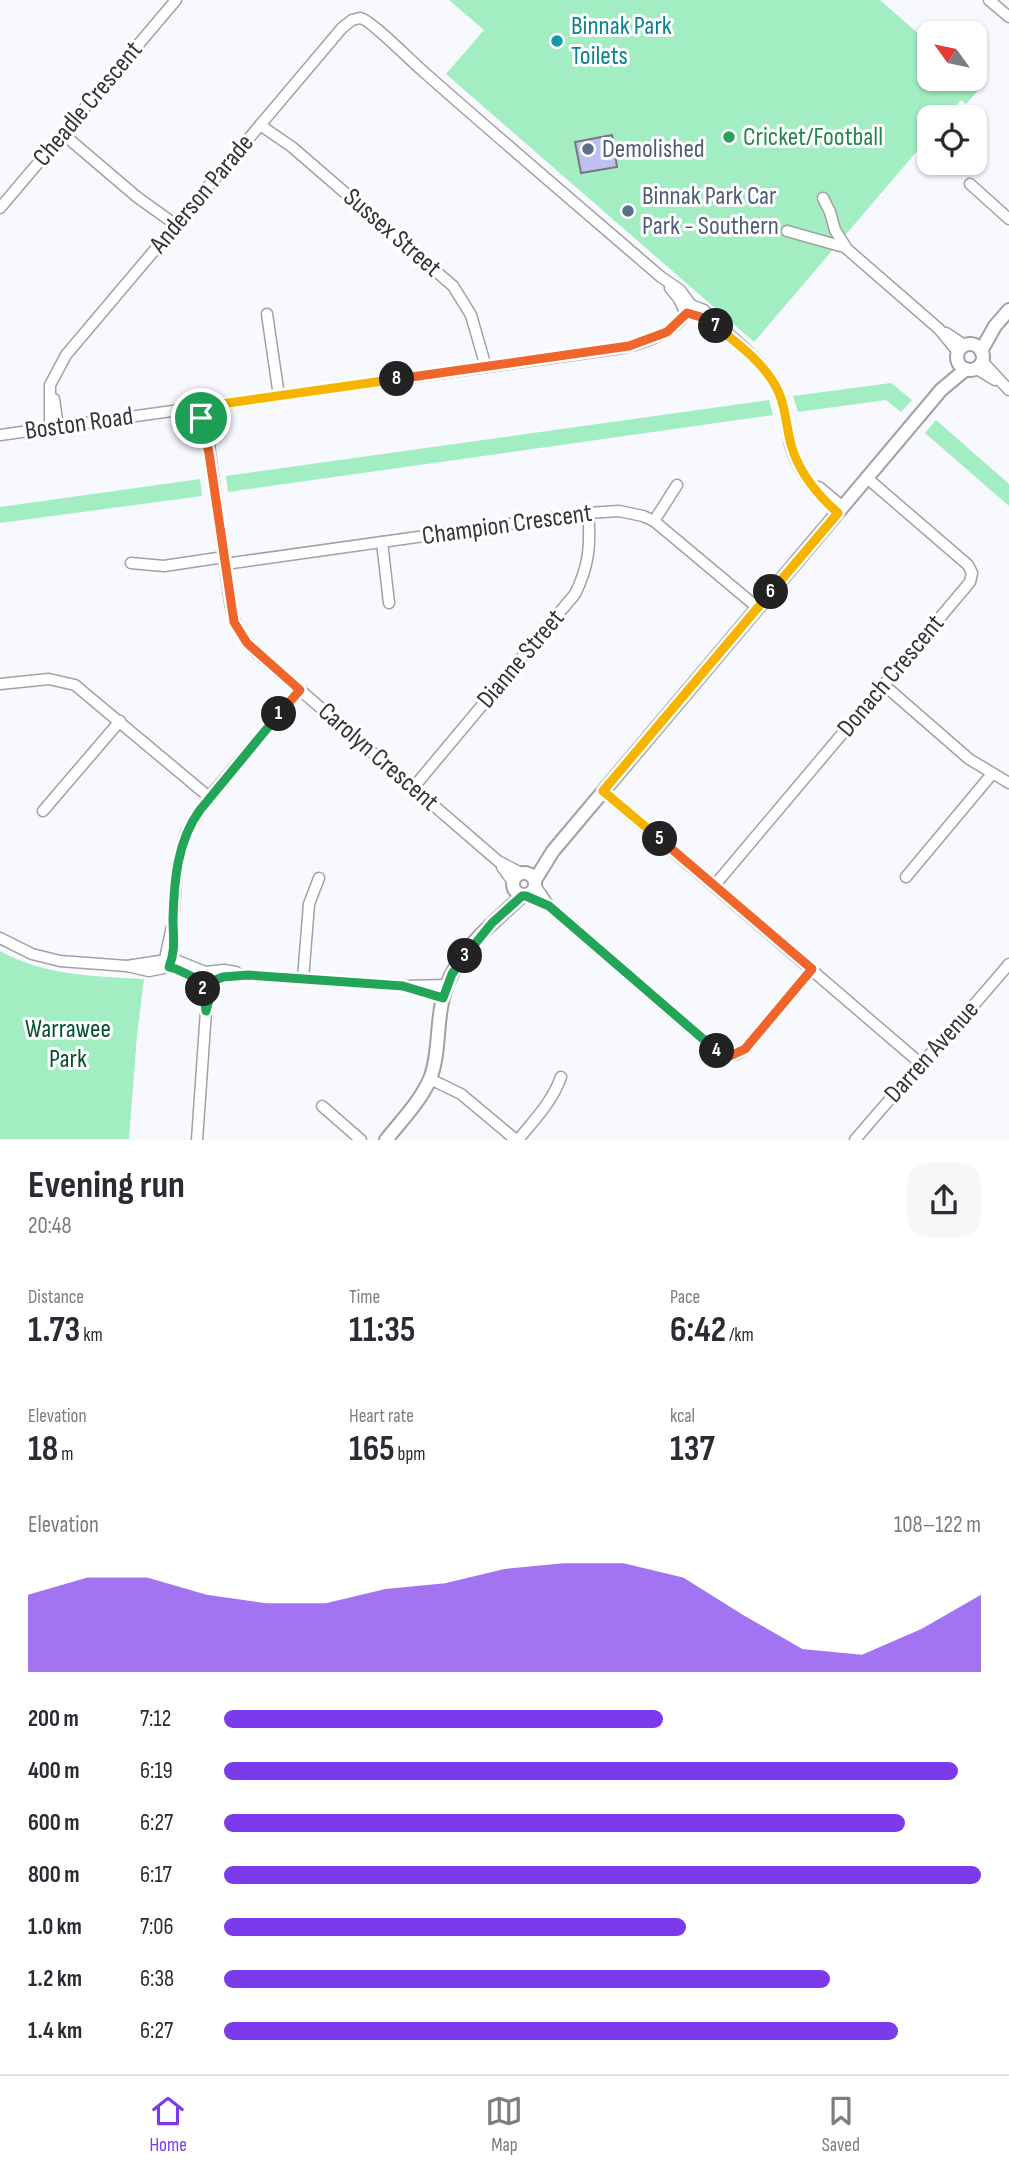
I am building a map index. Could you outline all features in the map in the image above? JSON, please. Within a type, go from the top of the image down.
[{"type":"street","name":"Cheadle Crescent","points":[[0,208],[176,0]]},
{"type":"street","points":[[989,0],[1009,17]]},
{"type":"street","name":"Anderson Parade","points":[[54,428],[48,394],[56,371],[66,355],[342,28],[352,20],[360,18],[368,20],[392,44],[661,277],[680,289],[687,309],[704,310],[716,325],[752,357],[773,382],[783,406],[792,448],[810,486],[840,510]]},
{"type":"street","name":"Sussex Street","points":[[263,122],[453,286],[467,306],[476,330],[482,368]]},
{"type":"street","points":[[63,134],[173,228]]},
{"type":"street","points":[[970,184],[1009,219]]},
{"type":"street","points":[[823,198],[831,212],[835,230],[847,249],[1006,387]]},
{"type":"street","points":[[787,231],[847,249]]},
{"type":"street","name":"Boston Road","points":[[0,435],[623,348],[655,337],[687,309]]},
{"type":"street","points":[[386,1139],[414,1105],[430,1079],[439,1009],[458,964],[1009,310]]},
{"type":"street","points":[[267,314],[279,396]]},
{"type":"street","name":"Carolyn Crescent","points":[[203,406],[232,614],[238,630],[256,652],[714,1049],[726,1055],[736,1055],[745,1049],[812,969]]},
{"type":"street","name":"Donach Crescent","points":[[714,886],[966,587],[972,573],[963,560],[867,478]]},
{"type":"street","points":[[654,521],[677,485]]},
{"type":"street","name":"Champion Crescent","points":[[131,564],[164,566],[225,561],[619,511],[654,521],[758,608]]},
{"type":"street","name":"Dianne Street","points":[[413,788],[575,594],[589,559],[588,513]]},
{"type":"street","points":[[382,542],[389,603]]},
{"type":"street","points":[[0,684],[48,679],[66,682],[84,690],[209,797]]},
{"type":"street","points":[[884,685],[969,759],[1009,783]]},
{"type":"street","points":[[169,962],[175,937],[173,922],[180,850],[192,820],[300,690]]},
{"type":"street","points":[[43,811],[120,721]]},
{"type":"street","points":[[906,877],[992,774]]},
{"type":"street","points":[[603,791],[920,1063]]},
{"type":"street","points":[[303,979],[309,904],[319,878]]},
{"type":"street","points":[[0,938],[32,954],[60,961],[127,966],[149,971],[169,962]]},
{"type":"street","points":[[169,962],[176,969],[207,979],[248,975],[445,991]]},
{"type":"street","name":"Darren Avenue","points":[[855,1139],[1009,964]]},
{"type":"street","points":[[197,1139],[206,1011],[211,992],[207,979]]},
{"type":"street","points":[[430,1079],[461,1094],[517,1139],[547,1105],[561,1077]]},
{"type":"street","points":[[322,1106],[361,1139]]},
{"type":"green space","points":[[449,0],[880,0],[917,32],[917,91],[977,91],[966,104],[961,100],[957,105],[917,105],[917,151],[754,342],[446,74],[484,30]]},
{"type":"green space","points":[[891,383],[912,400],[901,412],[886,400],[798,412],[793,396]]},
{"type":"green space","points":[[769,400],[773,415],[228,492],[226,476]]},
{"type":"green space","points":[[936,420],[1009,484],[1009,506],[925,433]]},
{"type":"green space","points":[[200,479],[202,496],[0,523],[0,507]]},
{"type":"green space","name":"Warrawee Park","points":[[0,951],[34,966],[52,970],[144,979],[129,1139],[0,1139]]},
{"type":"building","name":"Demolished","points":[[612,135],[617,167],[581,173],[575,142]]},
{"type":"place","name":"Binnak Park Toilets","points":[[557,41]]},
{"type":"place","name":"Cricket/Football","points":[[729,137]]},
{"type":"place","name":"Demolished","points":[[588,149]]},
{"type":"place","name":"Binnak Park Car Park - Southern","points":[[628,211]]},
{"type":"route","points":[[687,313],[695,314],[716,325],[765,371],[779,394],[797,461],[810,486],[838,513],[603,791],[812,969],[745,1049],[730,1056],[714,1049],[549,906],[526,896],[522,896],[492,923],[458,964],[443,998],[403,986],[248,975],[223,977],[210,982],[211,992],[206,1011],[204,982],[169,967],[174,951],[173,922],[180,850],[192,820],[209,797],[300,690],[247,643],[234,622],[209,453],[201,418],[200,407],[206,405],[623,348],[667,332],[687,313]]}]
